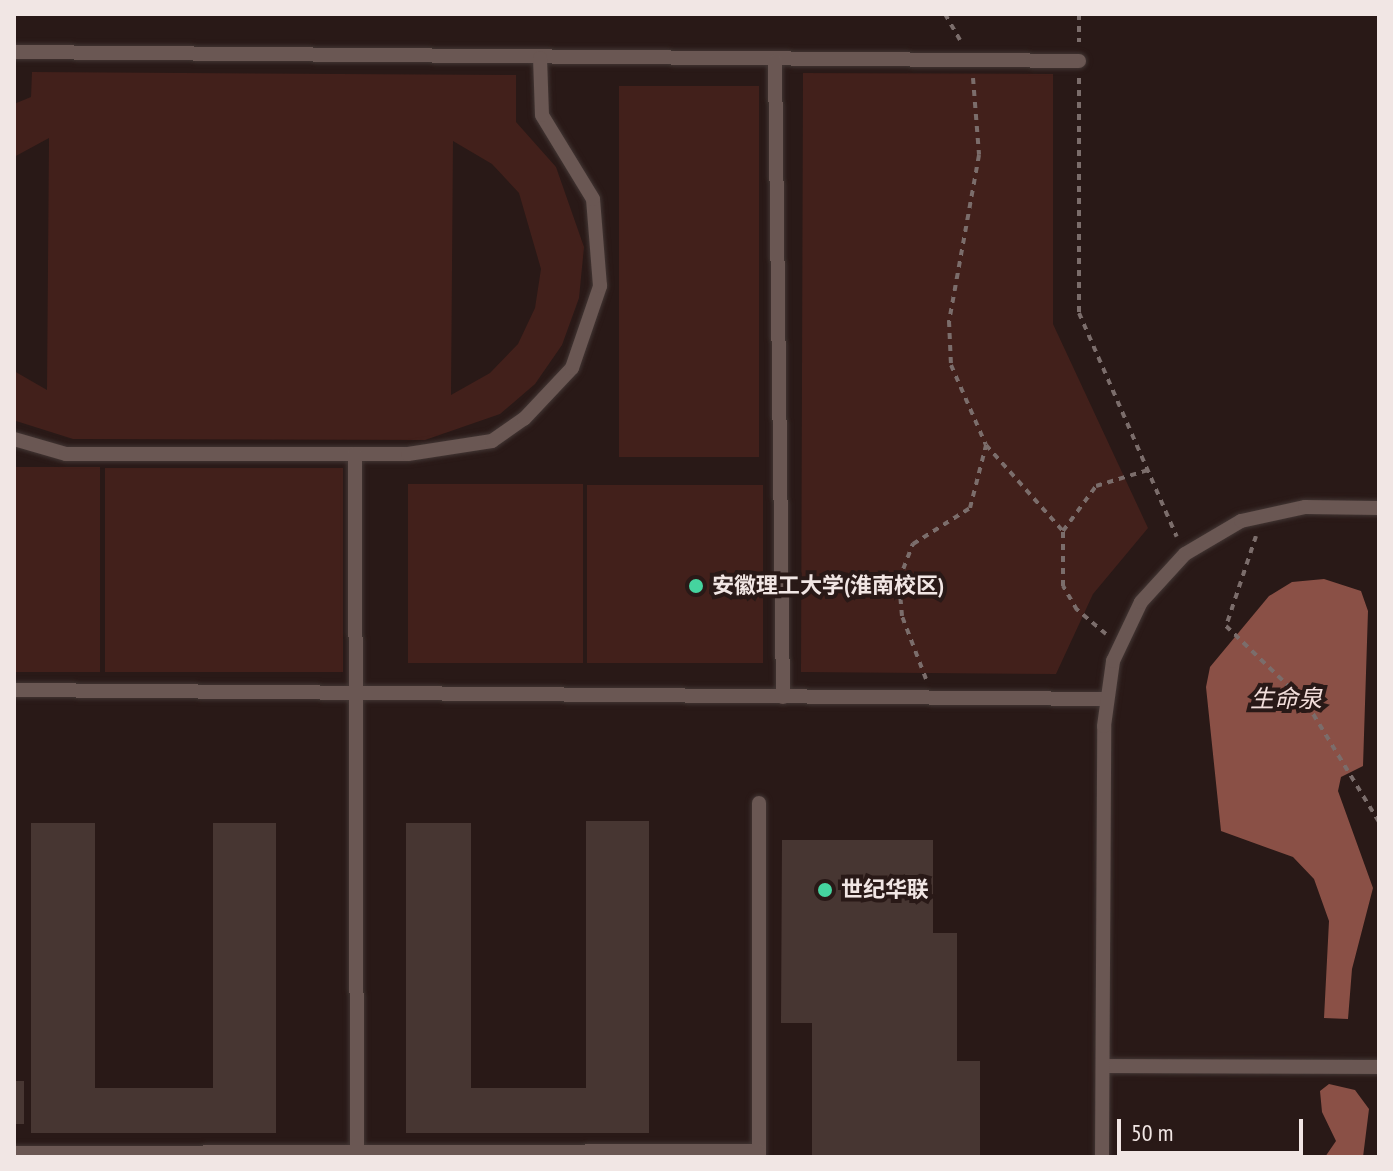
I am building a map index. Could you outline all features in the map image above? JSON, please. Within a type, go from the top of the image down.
[{"type":"lane","points":[[14,52],[775,61],[1079,61]]},
{"type":"lane","points":[[14,439],[66,454],[355,454],[492,441],[543,404],[579,353],[600,286],[597,222],[582,173],[542,115],[540,58]]},
{"type":"lane","points":[[775,61],[783,697]]},
{"type":"lane","points":[[355,454],[357,1155]]},
{"type":"lane","points":[[1102,1157],[1107,699],[1122,641],[1141,602],[1185,554],[1263,517],[1305,507],[1379,508]]},
{"type":"lane","points":[[14,690],[1107,699]]},
{"type":"lane","points":[[14,1153],[759,1154],[759,803]]},
{"type":"lane","points":[[1103,1066],[1379,1067]]},
{"type":"path","points":[[945,14],[972,61],[979,155],[949,321],[959,393],[986,445],[1063,531]]},
{"type":"path","points":[[1079,14],[1079,313],[1185,554]]},
{"type":"path","points":[[926,697],[925,666],[902,616],[899,580],[913,544],[970,508],[986,445]]},
{"type":"path","points":[[1122,641],[1087,620],[1063,586],[1063,531],[1096,486],[1148,470]]},
{"type":"path","points":[[1263,517],[1226,626],[1307,704],[1357,776],[1379,822]]},
{"type":"shaded area","points":[[32,72],[516,75],[516,122],[556,167],[584,247],[579,298],[562,345],[535,384],[500,414],[425,440],[73,439],[16,421],[14,371],[47,390],[49,138],[14,157],[14,104],[31,97]],"holes":[[[453,141],[492,164],[519,193],[541,269],[535,308],[518,344],[490,373],[451,395]]]},
{"type":"shaded area","points":[[803,73],[1053,74],[1053,324],[1148,528],[1093,594],[1056,674],[801,672]]},
{"type":"shaded area","points":[[619,86],[759,86],[759,457],[619,457]]},
{"type":"shaded area","points":[[14,467],[100,467],[100,672],[14,672]]},
{"type":"shaded area","points":[[105,468],[343,468],[343,672],[105,672]]},
{"type":"shaded area","points":[[408,484],[583,484],[583,663],[408,663]]},
{"type":"shaded area","points":[[587,485],[763,485],[763,663],[587,663]]},
{"type":"water","name":"生命泉","points":[[1324,579],[1361,591],[1368,611],[1363,766],[1341,777],[1338,791],[1373,888],[1352,969],[1348,1019],[1324,1018],[1329,921],[1314,879],[1293,857],[1221,831],[1206,687],[1210,667],[1269,596],[1292,582]]},
{"type":"water","points":[[1329,1084],[1355,1090],[1369,1109],[1363,1157],[1325,1157],[1336,1141],[1322,1112],[1320,1091]]},
{"type":"building","points":[[586,821],[649,821],[649,1133],[406,1133],[406,823],[471,823],[471,1088],[586,1088]]},
{"type":"building","points":[[31,823],[95,823],[95,1088],[213,1088],[213,823],[276,823],[276,1133],[31,1133]]},
{"type":"building","points":[[782,840],[933,840],[933,933],[957,933],[957,1061],[980,1061],[980,1157],[812,1157],[812,1023],[781,1023]]},
{"type":"building","points":[[14,1081],[24,1081],[24,1124],[14,1124]]},
{"type":"place","name":"安徽理工大学(淮南校区)","points":[[696,586]]},
{"type":"place","name":"世纪华联","points":[[825,890]]}]
